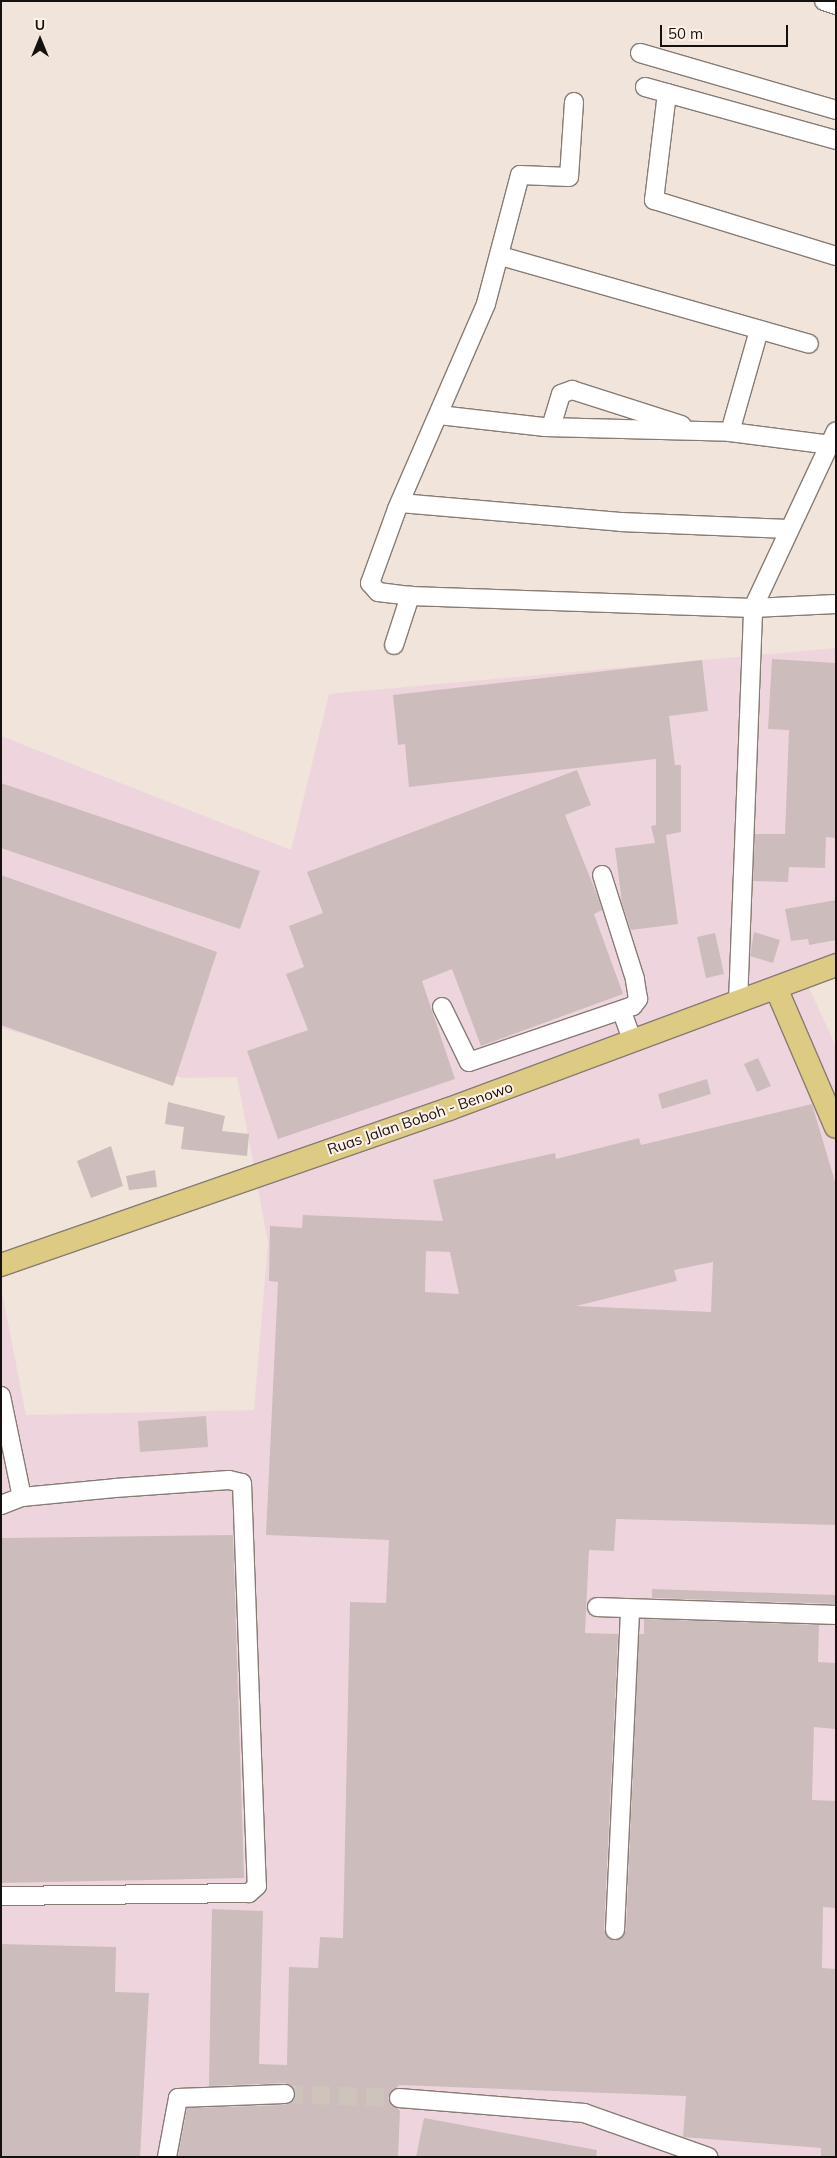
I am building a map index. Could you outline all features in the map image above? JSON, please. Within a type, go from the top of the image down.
[{"type":"main road","name":"Ruas Jalan Boboh - Benowo","points":[[1,1265],[326,1152],[632,1042],[836,965]]},
{"type":"main road","points":[[776,988],[836,1127]]},
{"type":"street","points":[[824,1],[836,5]]},
{"type":"street","points":[[640,53],[836,110]]},
{"type":"street","points":[[645,87],[836,140]]},
{"type":"street","points":[[667,93],[654,200],[836,256]]},
{"type":"street","points":[[574,102],[569,177],[520,175],[500,256],[439,415],[400,503],[370,583],[378,592],[410,596],[753,608],[836,604]]},
{"type":"street","points":[[500,256],[809,344]]},
{"type":"street","points":[[730,432],[760,330]]},
{"type":"street","points":[[550,427],[561,394],[572,390],[698,430]]},
{"type":"street","points":[[439,415],[550,427],[698,430],[833,438],[788,529],[753,608],[738,1003]]},
{"type":"street","points":[[400,503],[620,522],[788,529]]},
{"type":"street","points":[[394,645],[410,596]]},
{"type":"street","points":[[442,1007],[469,1062],[622,1012],[638,999],[602,875]]},
{"type":"street","points":[[622,1012],[632,1042]]},
{"type":"street","points":[[1,1396],[22,1497]]},
{"type":"street","points":[[1,1505],[22,1497],[229,1480],[242,1483],[257,1886],[249,1893],[1,1896]]},
{"type":"street","points":[[597,1607],[836,1615]]},
{"type":"street","points":[[615,1930],[630,1609]]},
{"type":"street","points":[[168,2157],[178,2098],[285,2094]]},
{"type":"street","points":[[399,2098],[584,2113],[708,2157]]},
{"type":"shaded area","points":[[836,648],[836,965],[804,977],[836,1046],[836,2157],[1,2157],[1,1287],[26,1415],[254,1410],[268,1242],[237,1077],[183,1078],[1,1028],[1,736],[291,850],[329,694]]},
{"type":"building","points":[[772,659],[836,663],[836,838],[826,837],[825,868],[789,867],[788,882],[753,881],[755,834],[785,834],[789,730],[768,729]]},
{"type":"building","points":[[702,660],[708,711],[669,716],[675,765],[681,765],[681,832],[666,835],[678,924],[631,930],[622,903],[615,848],[655,843],[651,826],[656,825],[656,759],[409,787],[405,744],[398,745],[393,695]]},
{"type":"building","points":[[577,770],[591,805],[565,815],[599,900],[602,910],[594,914],[623,994],[481,1046],[452,969],[422,981],[455,1079],[278,1139],[247,1051],[308,1030],[286,974],[304,967],[289,926],[323,913],[307,872]]},
{"type":"building","points":[[1,783],[260,871],[240,929],[1,848]]},
{"type":"building","points":[[1,875],[217,952],[173,1086],[1,1025]]},
{"type":"building","points":[[836,900],[836,940],[809,945],[808,939],[791,941],[785,909]]},
{"type":"building","points":[[754,932],[780,940],[773,963],[750,956]]},
{"type":"building","points":[[715,933],[724,974],[706,978],[697,937]]},
{"type":"building","points":[[758,1058],[771,1086],[757,1092],[744,1064]]},
{"type":"building","points":[[707,1079],[711,1094],[662,1109],[658,1094]]},
{"type":"building","points":[[168,1102],[225,1116],[222,1131],[249,1134],[247,1156],[181,1149],[184,1127],[165,1124]]},
{"type":"building","points":[[812,1104],[836,1185],[836,1525],[616,1519],[614,1551],[589,1550],[585,1633],[618,1634],[604,1930],[615,1941],[626,1930],[639,1634],[644,1634],[644,1619],[819,1625],[818,1662],[836,1663],[836,1729],[814,1727],[812,1800],[836,1801],[836,1908],[823,1907],[822,1968],[836,1969],[836,2157],[821,2157],[821,2148],[683,2137],[686,2096],[399,2085],[388,2098],[400,2111],[398,2157],[178,2157],[187,2108],[285,2105],[295,2098],[294,2089],[285,2083],[209,2086],[212,1909],[263,1911],[259,2064],[287,2065],[289,1967],[318,1968],[320,1937],[343,1938],[350,1602],[386,1603],[389,1540],[266,1535],[278,1282],[269,1281],[270,1226],[302,1228],[303,1215],[443,1221],[433,1180],[555,1153],[556,1159],[639,1138],[641,1145]],"holes":[[[426,1251],[450,1252],[459,1294],[425,1292]],[[713,1262],[711,1312],[576,1306],[677,1281],[674,1270]]]},
{"type":"building","points":[[111,1146],[123,1186],[91,1198],[77,1161]]},
{"type":"building","points":[[155,1170],[157,1187],[129,1190],[126,1176]]},
{"type":"building","points":[[206,1416],[208,1447],[140,1452],[138,1421]]},
{"type":"building","points":[[233,1535],[244,1878],[1,1883],[1,1538]]},
{"type":"building","points":[[652,1589],[836,1595],[836,1604],[652,1598]]},
{"type":"building","points":[[1,1944],[116,1947],[115,1992],[149,1993],[140,2157],[1,2157]]},
{"type":"building","points":[[424,2118],[597,2150],[596,2157],[416,2157]]},
{"type":"tunnel","points":[[285,2094],[399,2098]]}]
